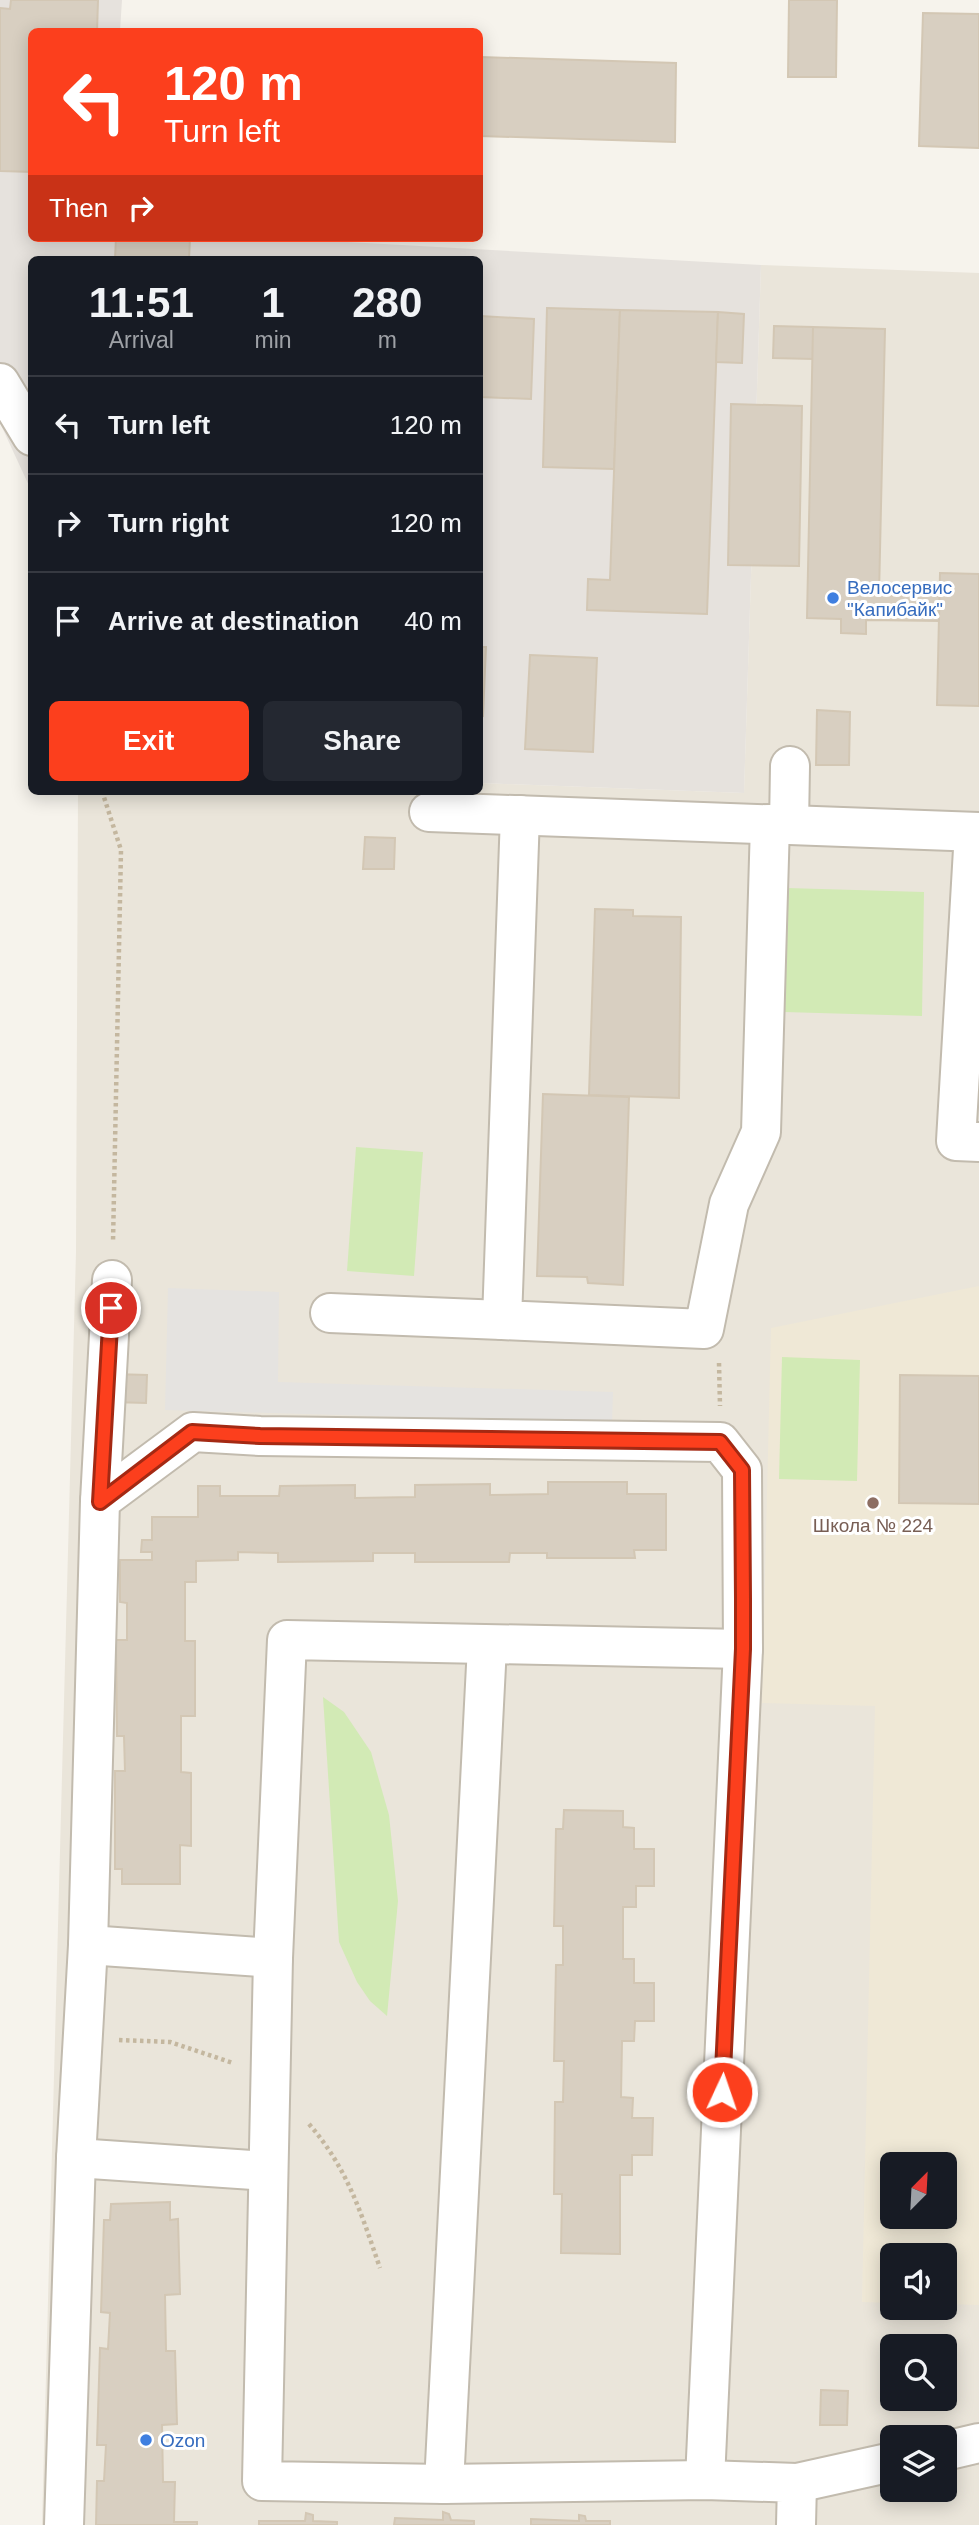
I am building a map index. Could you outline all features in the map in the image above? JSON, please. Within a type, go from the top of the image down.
[{"type":"lane","points":[[0,383],[28,429]]},
{"type":"lane","points":[[330,1313],[704,1329],[729,1204],[761,1132],[780,825],[790,766]]},
{"type":"lane","points":[[429,812],[977,832],[956,1141],[979,1142]]},
{"type":"lane","points":[[502,1320],[520,815]]},
{"type":"lane","points":[[64,2525],[76,2158],[88,1945],[100,1502],[112,1280]]},
{"type":"lane","points":[[100,1502],[192,1432],[260,1436],[720,1442],[742,1470],[743,1649],[705,2480]]},
{"type":"lane","points":[[743,1649],[287,1640],[273,1958],[262,2481],[444,2484],[705,2480],[797,2483],[880,2465]]},
{"type":"lane","points":[[444,2484],[487,1646]]},
{"type":"lane","points":[[88,1945],[273,1958]]},
{"type":"lane","points":[[76,2158],[268,2171]]},
{"type":"lane","points":[[957,2448],[979,2443]]},
{"type":"lane","points":[[796,2525],[797,2483]]},
{"type":"path","points":[[103,795],[121,850],[112,1280]]},
{"type":"path","points":[[704,1329],[719,1332],[720,1442]]},
{"type":"shaded area","points":[[0,0],[122,0],[120,28],[28,28],[28,242],[347,242],[761,265],[744,793],[483,783],[483,256],[28,256],[28,484],[0,423]]},
{"type":"shaded area","points":[[761,265],[979,273],[979,2525],[42,2525],[76,1252],[78,795],[483,795],[483,783],[744,793]]},
{"type":"shaded area","points":[[979,1286],[979,2305],[957,2304],[957,2243],[880,2243],[880,2303],[862,2302],[875,1706],[762,1703],[771,1328]]},
{"type":"shaded area","points":[[168,1288],[279,1292],[278,1382],[613,1392],[612,1423],[165,1410]]},
{"type":"green space","points":[[787,888],[924,892],[922,1016],[784,1012]]},
{"type":"green space","points":[[356,1147],[423,1152],[414,1276],[347,1271]]},
{"type":"green space","points":[[782,1357],[860,1360],[857,1481],[779,1479]]},
{"type":"green space","points":[[323,1697],[344,1712],[371,1752],[389,1815],[398,1901],[387,2016],[370,2001],[357,1982],[339,1942]]},
{"type":"building","points":[[11,0],[98,0],[97,28],[28,28],[28,172],[0,171],[0,8],[10,9]]},
{"type":"building","points":[[789,0],[837,0],[836,77],[788,77]]},
{"type":"building","points":[[923,13],[979,14],[979,148],[919,146]]},
{"type":"building","points":[[483,57],[676,63],[675,142],[483,136]]},
{"type":"building","points":[[116,242],[190,242],[189,256],[115,256]]},
{"type":"building","points":[[547,308],[620,310],[614,469],[543,467]]},
{"type":"building","points":[[620,310],[718,312],[707,614],[587,610],[588,579],[610,580]]},
{"type":"building","points":[[718,312],[744,314],[742,363],[716,362]]},
{"type":"building","points":[[483,316],[534,319],[531,399],[483,397]]},
{"type":"building","points":[[774,326],[813,327],[813,359],[773,358]]},
{"type":"building","points":[[813,327],[885,329],[879,595],[940,596],[939,621],[866,620],[866,634],[841,633],[841,619],[807,618]]},
{"type":"building","points":[[731,404],[802,406],[799,566],[728,565]]},
{"type":"building","points":[[940,573],[979,574],[979,706],[937,705]]},
{"type":"building","points":[[483,647],[486,647],[483,716]]},
{"type":"building","points":[[530,655],[597,658],[593,752],[525,749]]},
{"type":"building","points":[[817,710],[850,712],[849,765],[816,765]]},
{"type":"building","points":[[365,837],[395,838],[394,869],[363,869]]},
{"type":"building","points":[[595,909],[633,910],[633,916],[681,917],[679,1098],[589,1095]]},
{"type":"building","points":[[543,1094],[629,1097],[623,1285],[588,1283],[587,1277],[537,1276]]},
{"type":"building","points":[[113,1374],[147,1375],[146,1403],[111,1402]]},
{"type":"building","points":[[900,1375],[979,1376],[979,1504],[899,1503]]},
{"type":"building","points":[[548,1482],[627,1482],[627,1494],[666,1494],[666,1550],[634,1550],[635,1558],[547,1558],[547,1553],[510,1553],[509,1562],[415,1562],[415,1553],[373,1553],[373,1561],[278,1562],[278,1553],[238,1552],[238,1560],[196,1561],[196,1582],[185,1582],[185,1641],[195,1641],[195,1716],[181,1716],[181,1772],[191,1773],[191,1846],[180,1845],[180,1884],[122,1884],[122,1869],[115,1869],[115,1771],[125,1771],[124,1736],[117,1736],[116,1640],[127,1640],[127,1603],[120,1602],[120,1560],[152,1560],[152,1552],[141,1552],[142,1540],[152,1540],[152,1517],[198,1517],[198,1486],[220,1486],[220,1496],[279,1496],[280,1486],[355,1485],[355,1498],[415,1497],[415,1485],[490,1484],[490,1495],[548,1494]]},
{"type":"building","points":[[564,1810],[623,1811],[623,1827],[634,1828],[634,1849],[654,1849],[654,1886],[636,1886],[636,1907],[623,1907],[623,1959],[634,1959],[634,1983],[654,1983],[654,2021],[635,2021],[634,2041],[622,2041],[621,2097],[633,2098],[632,2118],[653,2118],[652,2155],[632,2155],[632,2175],[620,2175],[620,2254],[561,2253],[562,2194],[554,2194],[555,2102],[563,2102],[564,2061],[554,2061],[556,1965],[563,1965],[563,1926],[554,1926],[556,1829],[563,1829]]},
{"type":"building","points":[[170,2202],[170,2220],[178,2219],[180,2294],[165,2295],[166,2351],[175,2351],[177,2424],[162,2425],[163,2482],[175,2482],[174,2522],[197,2522],[197,2525],[96,2525],[97,2481],[104,2481],[106,2445],[97,2445],[100,2348],[108,2349],[110,2313],[101,2312],[104,2220],[110,2220],[111,2204]]},
{"type":"building","points":[[821,2390],[848,2391],[847,2425],[820,2425]]},
{"type":"building","points":[[443,2512],[449,2514],[451,2520],[474,2521],[474,2525],[394,2525],[395,2518],[443,2520]]},
{"type":"building","points":[[306,2513],[313,2515],[313,2521],[337,2522],[337,2525],[259,2525],[259,2521],[305,2521]]},
{"type":"building","points":[[579,2515],[585,2516],[586,2521],[610,2521],[610,2525],[531,2525],[531,2519],[579,2521]]},
{"type":"place","name":"Велосервис \"Капибайк\"","points":[[833,598]]},
{"type":"place","name":"Школа № 224","points":[[873,1503]]},
{"type":"place","name":"Ozon","points":[[146,2440]]},
{"type":"route","points":[[111,1308],[100,1502],[192,1432],[260,1436],[720,1442],[742,1470],[743,1649],[722,2092]]}]
